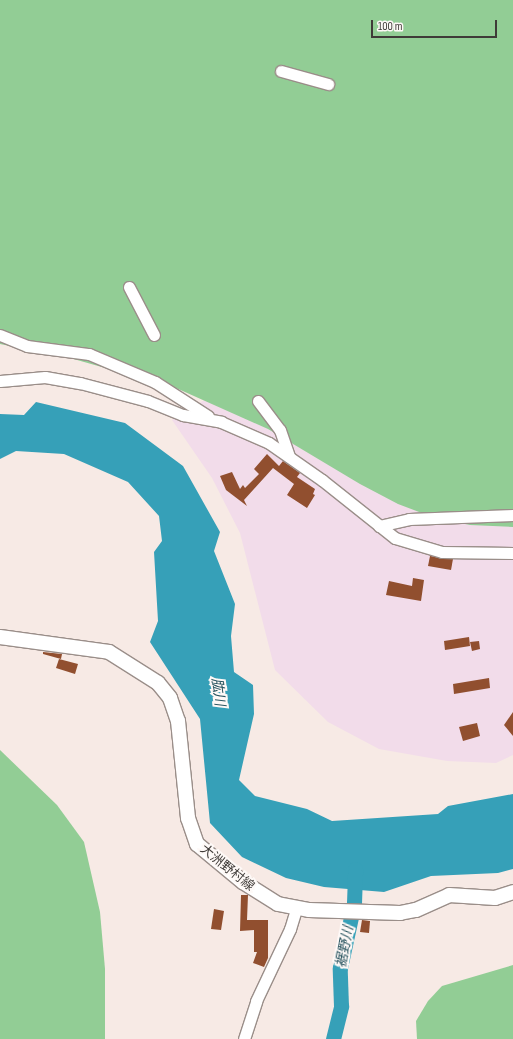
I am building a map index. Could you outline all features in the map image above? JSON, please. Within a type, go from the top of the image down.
[{"type":"main road","name":"大洲野村線","points":[[0,637],[109,652],[158,684],[170,698],[178,721],[188,818],[197,844],[209,857],[264,896],[296,909],[362,913],[416,910],[448,895],[495,898],[513,892]]},
{"type":"street","points":[[281,71],[328,84]]},
{"type":"street","points":[[129,287],[154,335]]},
{"type":"street","points":[[0,334],[27,346],[89,354],[155,382],[221,422],[269,443],[289,456],[395,538],[442,552],[513,553]]},
{"type":"street","points":[[0,381],[46,377],[80,383],[148,401],[183,415],[221,422]]},
{"type":"street","points":[[258,402],[280,430],[289,456]]},
{"type":"street","points":[[379,526],[409,518],[513,515]]},
{"type":"street","points":[[244,1039],[256,1001],[290,929],[296,909]]},
{"type":"shaded area","points":[[248,373],[513,503],[513,755],[496,763],[447,761],[379,749],[328,722],[275,670],[240,533],[212,478],[172,420]]},
{"type":"green space","points":[[0,0],[513,0],[513,527],[470,525],[435,518],[398,504],[360,484],[268,429],[176,388],[70,358],[0,344]]},
{"type":"green space","points":[[0,750],[57,805],[84,842],[100,912],[105,969],[105,1039],[0,1039]]},
{"type":"green space","points":[[513,965],[513,1039],[417,1039],[416,1021],[428,1001],[442,986]]},
{"type":"water","name":"肱川","points":[[36,402],[125,423],[183,466],[220,532],[214,551],[235,604],[231,636],[234,672],[253,685],[254,714],[239,780],[255,796],[307,809],[332,821],[438,814],[448,806],[513,794],[513,869],[498,873],[431,876],[384,892],[324,887],[286,878],[242,857],[210,823],[200,719],[150,642],[158,621],[154,552],[162,541],[159,516],[128,482],[64,454],[16,451],[0,459],[0,414],[24,415]]},
{"type":"building","points":[[267,454],[279,466],[283,461],[300,473],[297,477],[315,489],[313,494],[315,495],[307,508],[287,495],[294,484],[273,468],[244,500],[247,506],[226,490],[220,476],[232,472],[240,489],[243,485],[245,488],[259,474],[254,469]]},
{"type":"building","points":[[430,556],[453,559],[451,570],[428,566]]},
{"type":"building","points":[[413,578],[424,580],[421,601],[386,595],[389,581],[412,586]]},
{"type":"building","points":[[469,637],[470,646],[445,650],[444,641]]},
{"type":"building","points":[[479,641],[480,649],[472,651],[470,642]]},
{"type":"building","points":[[43,652],[62,654],[61,659],[43,654]]},
{"type":"building","points":[[59,659],[78,664],[75,674],[56,668]]},
{"type":"building","points":[[489,678],[490,688],[454,694],[453,684]]},
{"type":"building","points":[[513,712],[513,736],[504,725]]},
{"type":"building","points":[[477,723],[480,736],[463,741],[459,727]]},
{"type":"building","points":[[241,895],[248,895],[247,920],[268,920],[268,958],[264,967],[253,963],[257,952],[254,952],[254,930],[240,931]]},
{"type":"building","points":[[214,909],[224,911],[221,930],[211,929]]},
{"type":"building","points":[[362,920],[370,921],[369,933],[360,932]]},
{"type":"waterway","name":"裾野川","points":[[333,1039],[341,1006],[340,968],[354,903],[355,869]]}]
